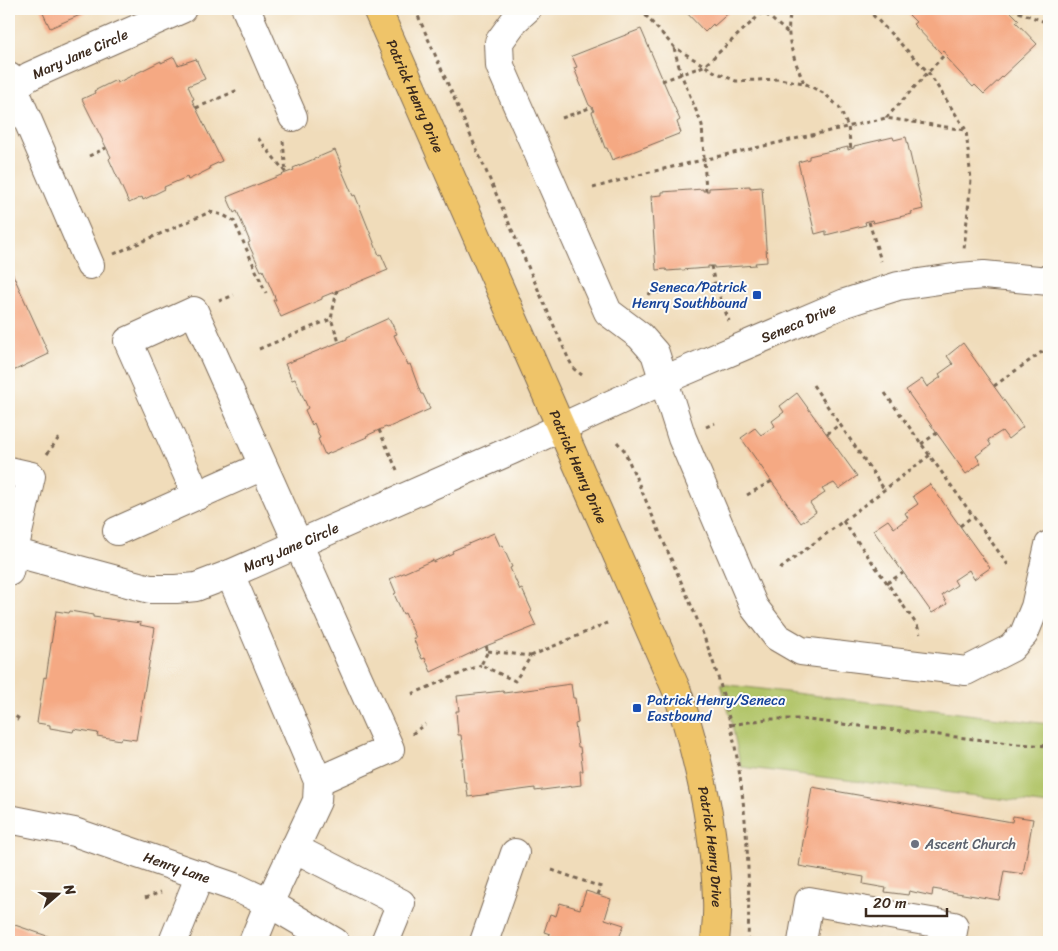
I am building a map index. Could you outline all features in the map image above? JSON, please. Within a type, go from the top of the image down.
[{"type":"main road","name":"Patrick Henry Drive","points":[[377,9],[677,691],[702,776],[709,813],[717,902],[715,942]]},
{"type":"street","name":"Mary Jane Circle","points":[[10,85],[182,9]]},
{"type":"street","points":[[246,9],[288,126]]},
{"type":"street","points":[[527,9],[515,20],[499,42],[500,66],[608,312],[640,336],[655,353],[682,438],[754,607],[777,636],[801,651],[966,671],[1010,648],[1024,634],[1036,607],[1049,545]]},
{"type":"street","points":[[10,85],[90,264]]},
{"type":"street","name":"Seneca Drive","points":[[561,428],[664,380],[845,302],[898,286],[924,281],[984,275],[1049,281]]},
{"type":"street","points":[[196,496],[128,341],[194,311],[390,749],[318,781]]},
{"type":"street","name":"Mary Jane Circle","points":[[10,558],[150,589],[196,587],[230,574],[561,428]]},
{"type":"street","points":[[116,531],[263,466]]},
{"type":"street","points":[[9,470],[31,476],[10,558]]},
{"type":"street","points":[[230,574],[318,781],[317,801],[294,848],[253,942]]},
{"type":"street","name":"Henry Lane","points":[[9,820],[74,832],[237,888],[335,942]]},
{"type":"street","points":[[294,848],[401,903],[385,942]]},
{"type":"street","points":[[484,942],[514,853]]},
{"type":"street","points":[[173,942],[200,875]]},
{"type":"street","points":[[802,942],[809,900],[954,926],[951,942]]},
{"type":"path","points":[[415,9],[569,360],[574,369],[582,375]]},
{"type":"path","points":[[640,9],[674,48],[704,66],[736,81],[779,80],[804,83],[825,94],[839,107],[848,128],[851,149]]},
{"type":"path","points":[[792,9],[789,16],[788,33],[794,60],[804,83]]},
{"type":"path","points":[[867,9],[928,72],[966,130],[971,180],[964,249]]},
{"type":"path","points":[[1011,9],[1048,23]]},
{"type":"path","points":[[662,81],[704,66],[763,10],[788,33]]},
{"type":"path","points":[[674,48],[702,125],[706,191]]},
{"type":"path","points":[[886,118],[945,54]]},
{"type":"path","points":[[196,108],[238,90]]},
{"type":"path","points":[[562,118],[592,107]]},
{"type":"path","points":[[592,188],[646,173],[886,118],[966,130]]},
{"type":"path","points":[[258,138],[286,173],[288,126]]},
{"type":"path","points":[[89,156],[106,148]]},
{"type":"path","points":[[129,247],[210,212],[223,215],[234,221],[266,293]]},
{"type":"path","points":[[868,222],[881,261]]},
{"type":"path","points":[[711,266],[714,284],[728,321]]},
{"type":"path","points":[[648,294],[714,284]]},
{"type":"path","points":[[338,290],[331,319],[339,342]]},
{"type":"path","points":[[259,349],[331,319]]},
{"type":"path","points":[[994,386],[1046,349],[1049,350]]},
{"type":"path","points":[[813,385],[885,489]]},
{"type":"path","points":[[885,393],[1008,565]]},
{"type":"path","points":[[827,434],[840,424]]},
{"type":"path","points":[[379,430],[399,473]]},
{"type":"path","points":[[921,444],[937,433]]},
{"type":"path","points":[[780,569],[930,455]]},
{"type":"path","points":[[747,495],[772,481]]},
{"type":"path","points":[[960,526],[973,516]]},
{"type":"path","points":[[843,521],[917,625],[920,634]]},
{"type":"path","points":[[888,584],[903,573]]},
{"type":"path","points":[[488,651],[531,656],[607,623]]},
{"type":"path","points":[[412,694],[481,665],[488,651],[486,646]]},
{"type":"path","points":[[481,665],[515,681],[531,656]]},
{"type":"path","points":[[9,712],[21,720],[9,718]]},
{"type":"path","points":[[731,725],[767,719],[799,719],[1049,746]]},
{"type":"path","points":[[552,870],[601,887],[598,895]]},
{"type":"green space","points":[[721,684],[1049,724],[1049,805],[741,767]]},
{"type":"building","points":[[41,9],[94,9],[50,28]]},
{"type":"building","points":[[683,9],[733,9],[705,32]]},
{"type":"building","points":[[912,9],[1008,9],[1019,20],[1016,22],[1037,44],[984,94],[975,85],[973,87],[946,58],[948,57],[943,51],[941,53],[913,24],[916,22],[907,13]]},
{"type":"building","points":[[641,29],[680,120],[677,122],[681,133],[612,160],[607,148],[605,148],[592,112],[594,111],[589,105],[574,68],[577,67],[572,56]]},
{"type":"building","points":[[174,57],[178,65],[196,59],[205,79],[188,86],[194,99],[192,100],[222,161],[188,180],[187,177],[164,187],[165,189],[143,200],[142,197],[129,203],[109,159],[111,157],[82,99],[116,80],[117,83],[161,61],[161,63]]},
{"type":"building","points":[[893,137],[894,140],[906,137],[923,209],[911,212],[912,214],[873,223],[872,220],[865,222],[866,225],[826,235],[826,231],[815,234],[798,162],[809,159],[809,156],[848,147],[848,150],[854,148],[854,146]]},
{"type":"building","points":[[335,150],[342,166],[340,166],[353,196],[355,195],[379,255],[381,254],[388,270],[322,297],[322,299],[281,317],[263,270],[261,271],[248,243],[250,242],[237,211],[234,213],[227,197],[294,170],[293,168]]},
{"type":"building","points":[[750,186],[750,188],[762,187],[767,262],[755,263],[756,265],[714,268],[714,266],[708,266],[708,268],[667,271],[666,269],[656,270],[651,196],[662,195],[662,192],[703,189],[703,191],[709,191],[709,188]]},
{"type":"building","points":[[9,266],[49,354],[11,372],[9,368]]},
{"type":"building","points":[[389,318],[397,334],[394,335],[408,365],[410,364],[421,394],[423,394],[430,409],[325,455],[314,423],[312,425],[305,410],[308,408],[295,379],[292,380],[285,364],[347,339],[347,337]]},
{"type":"building","points":[[963,343],[1023,427],[1008,439],[1002,431],[988,440],[991,445],[976,456],[981,463],[966,474],[906,390],[922,379],[927,387],[941,377],[939,374],[953,364],[947,356]]},
{"type":"building","points":[[797,393],[857,476],[839,489],[834,483],[822,489],[825,493],[810,503],[816,512],[801,523],[741,438],[755,428],[761,435],[775,426],[772,421],[784,412],[780,406]]},
{"type":"building","points":[[930,484],[990,568],[974,579],[969,570],[954,580],[957,585],[942,595],[947,604],[932,613],[873,530],[888,520],[894,528],[908,518],[905,513],[918,504],[913,496]]},
{"type":"building","points":[[494,533],[500,546],[502,545],[520,590],[522,589],[532,611],[530,613],[536,626],[486,646],[431,672],[425,658],[422,659],[413,638],[416,638],[394,594],[396,593],[390,579],[433,560],[433,562],[453,553],[452,551]]},
{"type":"building","points":[[56,611],[69,613],[70,611],[93,615],[93,617],[141,623],[140,625],[155,628],[136,740],[122,738],[121,740],[97,736],[98,733],[74,729],[73,732],[50,728],[50,725],[37,723]]},
{"type":"building","points":[[571,684],[573,698],[575,698],[578,723],[575,724],[583,771],[580,771],[581,785],[535,791],[535,788],[468,797],[466,782],[464,782],[461,735],[458,735],[456,711],[459,711],[457,696],[503,691],[504,693]]},
{"type":"building","name":"Ascent Church","points":[[812,787],[1012,822],[1013,816],[1033,819],[1023,874],[1004,871],[999,900],[933,889],[932,896],[909,891],[908,895],[885,892],[886,888],[863,884],[864,877],[799,866]]},
{"type":"building","points":[[586,891],[611,899],[605,919],[624,925],[619,938],[624,940],[624,942],[547,942],[550,934],[544,932],[550,914],[556,916],[560,903],[580,909]]},
{"type":"building","points":[[9,923],[50,937],[60,942],[9,942]]},
{"type":"place","name":"Seneca/Patrick Henry Southbound","points":[[757,295]]},
{"type":"place","name":"Patrick Henry/Seneca Eastbound","points":[[637,708]]},
{"type":"place","name":"Ascent Church","points":[[915,844]]}]
